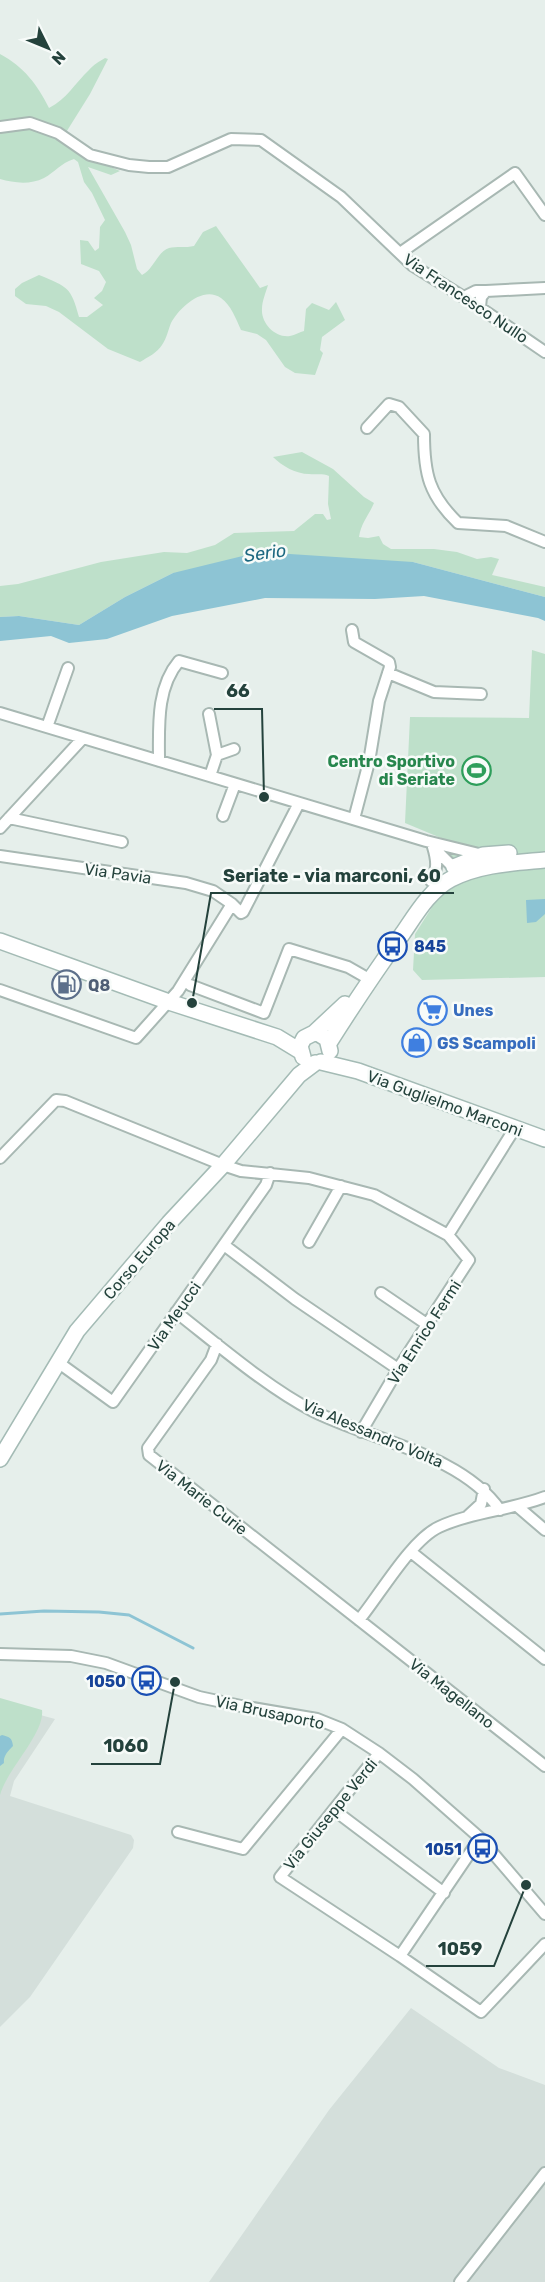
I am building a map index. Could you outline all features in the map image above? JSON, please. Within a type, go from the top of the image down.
[{"type":"street","name":"Via Francesco Nullo","points":[[3,124],[30,123],[58,133],[90,155],[129,165],[149,167],[168,167],[231,139],[261,140],[341,197],[412,265],[480,307],[545,352]]},
{"type":"street","points":[[400,253],[515,173],[545,215]]},
{"type":"street","points":[[464,297],[476,291],[545,288]]},
{"type":"street","points":[[480,307],[481,297],[486,291]]},
{"type":"street","points":[[367,428],[389,404],[399,407],[424,434],[426,465],[436,500],[458,523],[506,526],[545,542]]},
{"type":"street","points":[[352,630],[354,642],[389,662],[379,701],[369,762],[354,819]]},
{"type":"street","points":[[159,761],[159,710],[172,670],[179,661],[222,672]]},
{"type":"street","points":[[48,725],[68,668]]},
{"type":"street","points":[[388,673],[434,692],[481,694]]},
{"type":"street","points":[[0,713],[48,725],[83,738],[354,819],[430,845],[483,855]]},
{"type":"street","points":[[209,714],[217,754],[210,776]]},
{"type":"street","points":[[0,828],[83,738]]},
{"type":"street","points":[[217,754],[234,749]]},
{"type":"street","points":[[223,816],[235,784]]},
{"type":"street","points":[[0,990],[136,1038],[169,1002],[232,904],[241,913],[243,912],[299,803]]},
{"type":"street","points":[[9,818],[122,842]]},
{"type":"street","points":[[430,845],[456,866],[524,858],[545,859]]},
{"type":"street","points":[[430,845],[437,862],[436,873],[431,882]]},
{"type":"street","name":"Corso Europa","points":[[399,937],[405,917],[431,882],[443,872],[483,855],[545,850]]},
{"type":"street","name":"Via Pavia","points":[[0,856],[186,883],[213,891],[232,904]]},
{"type":"street","name":"Corso Europa","points":[[0,1459],[77,1331],[299,1075],[328,1056],[330,1045],[369,978],[439,886],[491,864],[545,859]]},
{"type":"street","points":[[0,941],[169,1002],[277,1037],[305,1044],[324,1036],[330,1045]]},
{"type":"street","points":[[190,985],[264,1013],[289,949],[348,968],[369,978]]},
{"type":"street","name":"Corso Europa","points":[[305,1044],[369,978]]},
{"type":"street","points":[[305,1044],[308,1062],[318,1063]]},
{"type":"street","points":[[299,1075],[305,1044]]},
{"type":"street","name":"Via Guglielmo Marconi","points":[[330,1045],[345,1067]]},
{"type":"street","name":"Via Guglielmo Marconi","points":[[318,1063],[345,1067],[545,1139]]},
{"type":"street","points":[[0,1158],[56,1100],[65,1101],[241,1171],[309,1178],[374,1195],[448,1235],[515,1128]]},
{"type":"street","name":"Via Meucci","points":[[59,1363],[113,1402],[266,1185],[270,1173]]},
{"type":"street","points":[[309,1242],[341,1186]]},
{"type":"street","name":"Via Enrico Fermi","points":[[361,1432],[398,1369],[469,1260],[448,1235]]},
{"type":"street","points":[[224,1245],[295,1299],[398,1369]]},
{"type":"street","points":[[381,1293],[428,1324]]},
{"type":"street","name":"Via Alessandro Volta","points":[[177,1312],[270,1383],[312,1410],[361,1432],[448,1465],[484,1489],[500,1510]]},
{"type":"street","name":"Via Marie Curie","points":[[217,1344],[211,1360],[148,1448],[149,1455],[358,1620]]},
{"type":"street","points":[[464,1519],[481,1504],[484,1489]]},
{"type":"street","points":[[358,1620],[411,1552],[428,1534],[439,1527],[464,1519],[545,1497]]},
{"type":"street","points":[[517,1506],[545,1530]]},
{"type":"street","points":[[411,1552],[545,1659]]},
{"type":"street","name":"Via Magellano","points":[[358,1620],[545,1767]]},
{"type":"street","name":"Via Brusaporto","points":[[0,1654],[71,1656],[106,1663],[200,1697],[317,1719],[342,1730],[379,1753],[413,1779],[480,1838],[545,1914]]},
{"type":"street","points":[[178,1832],[243,1849],[342,1730]]},
{"type":"street","name":"Via Giuseppe Verdi","points":[[379,1753],[280,1877],[400,1956]]},
{"type":"street","points":[[334,1810],[444,1893]]},
{"type":"street","points":[[480,1838],[400,1956],[481,2012],[545,1944]]},
{"type":"street","points":[[460,2282],[545,2173]]},
{"type":"shaded area","points":[[0,1704],[55,1719],[14,1781],[10,1796],[131,1835],[134,1840],[133,1848],[30,1997],[0,2027]]},
{"type":"shaded area","points":[[411,2008],[499,2068],[545,2085],[545,2282],[209,2282],[329,2110]]},
{"type":"green space","points":[[0,54],[29,77],[49,108],[66,95],[92,66],[105,58],[108,59],[65,134],[74,151],[120,171],[111,175],[88,167],[125,232],[137,269],[142,275],[146,273],[165,250],[172,247],[194,246],[203,232],[216,226],[260,288],[268,285],[262,314],[266,324],[274,332],[290,336],[304,331],[306,309],[312,303],[329,310],[336,302],[345,320],[322,337],[320,350],[323,353],[315,375],[295,373],[285,367],[266,340],[257,334],[241,330],[228,304],[214,295],[199,296],[186,305],[171,323],[160,348],[140,362],[108,349],[59,312],[46,306],[26,304],[15,296],[15,289],[39,275],[67,289],[79,317],[87,317],[103,305],[94,298],[102,291],[106,282],[99,271],[81,264],[80,240],[88,241],[95,251],[99,248],[100,227],[105,220],[84,182],[78,162],[74,159],[48,176],[33,182],[11,182],[0,179]]},
{"type":"green space","points":[[302,452],[333,469],[374,503],[363,523],[359,537],[379,536],[383,544],[391,549],[434,549],[457,552],[477,559],[491,557],[499,559],[492,575],[545,587],[545,597],[413,562],[173,573],[125,597],[79,625],[19,616],[0,617],[0,586],[18,584],[101,562],[164,552],[187,553],[215,545],[234,533],[294,531],[315,514],[323,514],[327,520],[331,519],[328,504],[329,476],[294,471],[273,457]]},
{"type":"green space","name":"Centro Sportivo di Seriate","points":[[532,650],[545,654],[545,977],[422,980],[413,970],[415,934],[455,871],[441,838],[405,823],[410,717],[529,718]]},
{"type":"green space","points":[[0,1698],[42,1710],[38,1729],[10,1774],[0,1795]]},
{"type":"water","name":"Serio","points":[[259,552],[413,562],[545,597],[545,621],[424,596],[375,599],[265,598],[172,616],[107,639],[69,643],[51,636],[0,641],[0,617],[19,616],[79,625],[125,597],[173,573]]},
{"type":"water","points":[[545,899],[545,914],[536,922],[527,923],[526,900]]},
{"type":"water","points":[[0,1736],[10,1738],[13,1746],[0,1766]]},
{"type":"waterway","points":[[0,1614],[44,1611],[129,1615],[193,1648]]},
{"type":"place","name":"Centro Sportivo di Seriate","points":[[476,770]]},
{"type":"place","name":"66","points":[[264,797]]},
{"type":"place","name":"845","points":[[393,946]]},
{"type":"place","name":"Q8","points":[[67,985]]},
{"type":"place","name":"Seriate - via marconi, 60","points":[[192,1003]]},
{"type":"place","name":"Unes","points":[[432,1010]]},
{"type":"place","name":"GS Scampoli","points":[[416,1043]]},
{"type":"place","name":"1050","points":[[147,1681]]},
{"type":"place","name":"1060","points":[[175,1682]]},
{"type":"place","name":"1051","points":[[483,1849]]},
{"type":"place","name":"1059","points":[[526,1885]]}]
